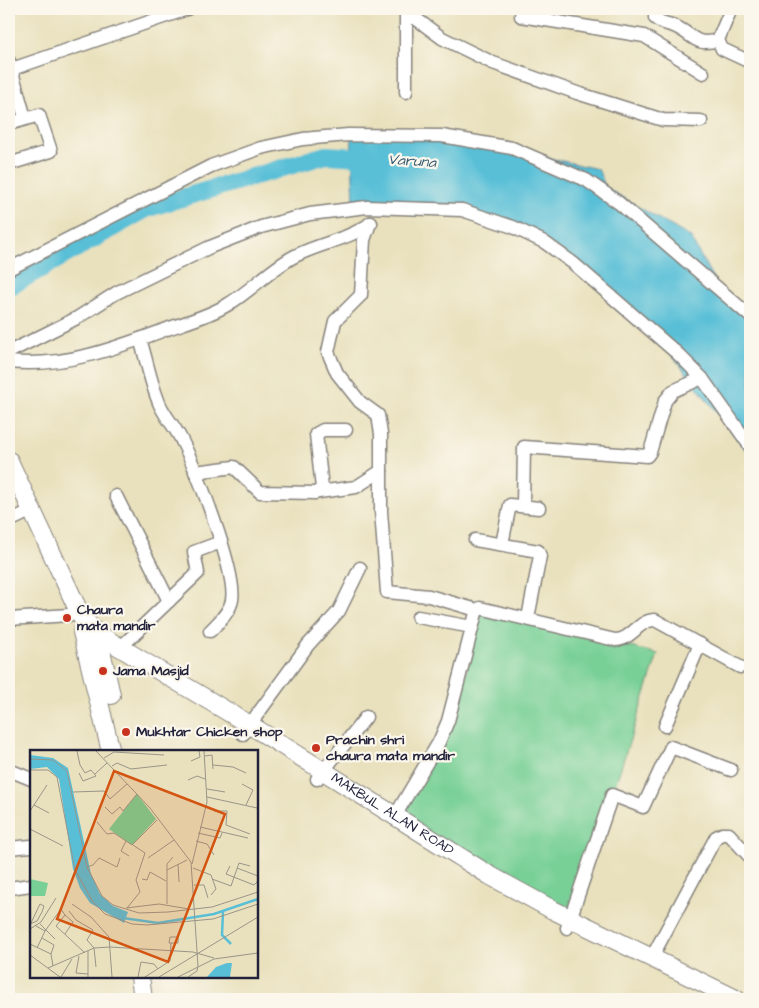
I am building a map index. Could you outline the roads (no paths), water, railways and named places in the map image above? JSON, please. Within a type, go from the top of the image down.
[{"type":"highway","name":"MAKBUL ALAN ROAD","points":[[9,461],[81,616],[96,633],[426,842]]},
{"type":"highway","name":"MAKBUL ALAN ROAD","points":[[9,485],[15,518],[69,615],[82,632],[100,646],[247,730]]},
{"type":"highway","points":[[82,632],[111,750]]},
{"type":"highway","points":[[100,646],[123,750]]},
{"type":"highway","name":"MAKBUL ALAN ROAD","points":[[320,776],[394,816],[460,870],[570,923],[714,999]]},
{"type":"highway","name":"MAKBUL ALAN ROAD","points":[[570,923],[652,957],[736,999]]},
{"type":"highway","points":[[131,978],[133,999]]},
{"type":"highway","points":[[140,978],[143,999]]},
{"type":"street","points":[[25,118],[10,67],[187,9]]},
{"type":"street","points":[[522,9],[521,16],[644,36],[703,73]]},
{"type":"street","points":[[655,9],[655,18],[659,22],[674,26],[697,42],[705,44],[718,40]]},
{"type":"street","points":[[731,9],[718,40],[722,49],[750,62]]},
{"type":"street","points":[[405,11],[406,92]]},
{"type":"street","points":[[405,11],[430,31],[460,49],[561,88],[663,120],[701,121]]},
{"type":"street","points":[[9,124],[39,115],[51,151],[9,164]]},
{"type":"street","points":[[9,269],[211,166],[261,148],[303,139],[348,136],[442,136],[512,148],[586,180],[619,203],[750,316]]},
{"type":"street","points":[[9,352],[77,318],[125,289],[210,247],[260,227],[310,214],[367,208],[462,210],[495,220],[544,242],[573,263],[621,303],[702,378],[750,446]]},
{"type":"street","points":[[9,362],[24,364],[66,360],[112,350],[227,305],[293,257],[348,236],[370,223],[388,208]]},
{"type":"street","points":[[370,223],[364,240],[361,295],[335,321],[328,352],[336,373],[360,402],[378,415],[381,434],[381,511],[387,592],[429,596],[477,610],[483,607],[615,640],[624,639],[641,624],[655,620],[740,667]]},
{"type":"street","points":[[140,339],[160,405],[178,433],[196,472],[221,542],[231,580],[232,600],[223,616],[210,631]]},
{"type":"street","points":[[523,505],[524,447],[647,456],[650,452],[665,401],[673,391],[702,378]]},
{"type":"street","points":[[319,492],[322,484],[316,434],[323,430],[346,430]]},
{"type":"street","points":[[196,472],[234,467],[260,492],[313,494],[356,487],[381,471]]},
{"type":"street","points":[[116,496],[169,601]]},
{"type":"street","points":[[502,544],[508,507],[514,504],[539,508]]},
{"type":"street","points":[[475,540],[536,549],[539,553],[528,618]]},
{"type":"street","points":[[120,648],[198,573],[194,552],[221,542]]},
{"type":"street","points":[[247,730],[308,644],[338,611],[360,568]]},
{"type":"street","points":[[394,816],[439,742],[448,721],[477,610]]},
{"type":"street","points":[[9,619],[69,615]]},
{"type":"street","points":[[418,616],[472,627]]},
{"type":"street","points":[[665,726],[700,644]]},
{"type":"street","points":[[320,776],[366,718]]},
{"type":"street","points":[[570,923],[612,795],[643,807],[671,747],[731,770]]},
{"type":"street","points":[[9,770],[30,780]]},
{"type":"street","points":[[652,957],[716,837],[722,834],[729,834],[750,857]]},
{"type":"street","points":[[9,848],[30,846]]},
{"type":"street","points":[[9,888],[30,886]]},
{"type":"water","points":[[351,130],[428,131],[598,169],[606,188],[690,237],[719,289],[750,312],[750,455],[661,341],[559,249],[457,205],[354,204]]},
{"type":"waterway","name":"Varuna","points":[[9,287],[148,208],[326,155],[376,158]]},
{"type":"place","name":"Chaura mata mandir","points":[[67,618]]},
{"type":"place","name":"Jama Masjid","points":[[103,671]]},
{"type":"place","name":"Mukhtar Chicken shop","points":[[126,732]]},
{"type":"place","name":"Prachin shri chaura mata mandir","points":[[316,748]]}]
